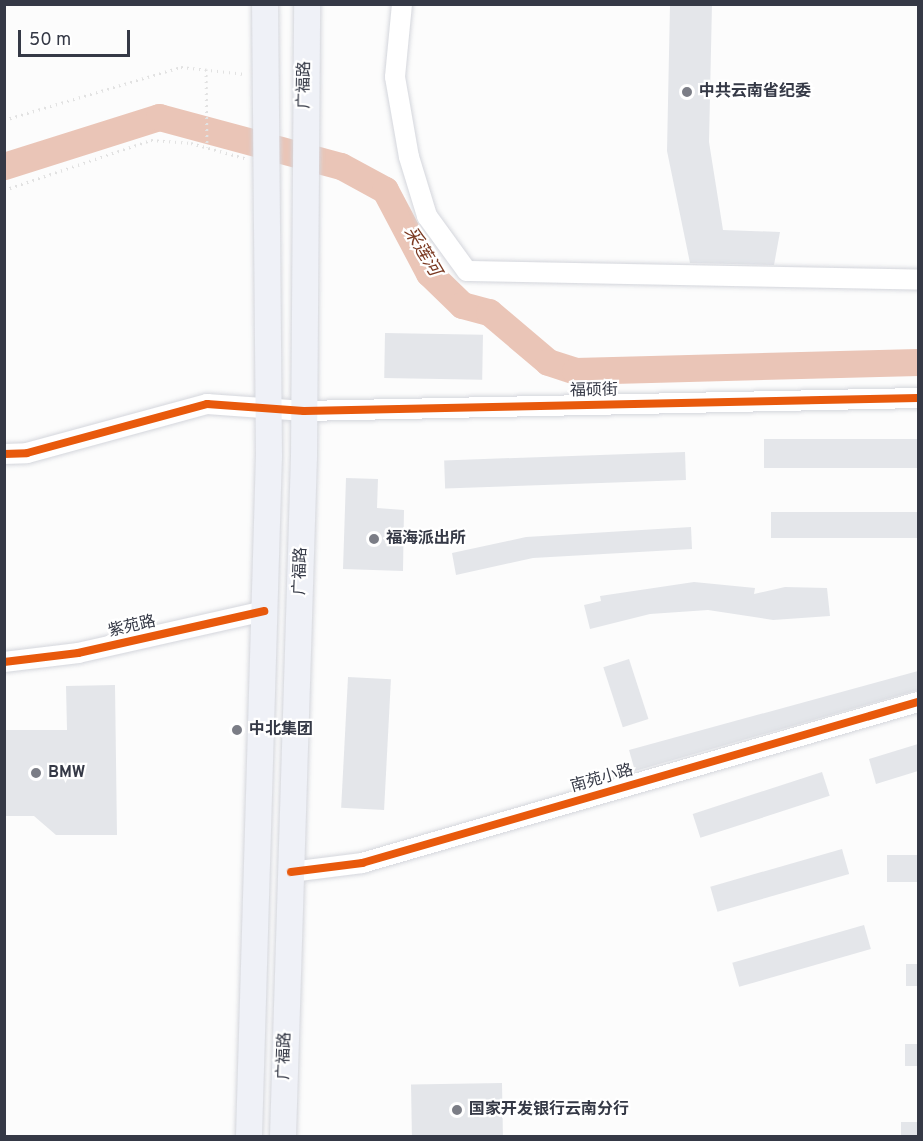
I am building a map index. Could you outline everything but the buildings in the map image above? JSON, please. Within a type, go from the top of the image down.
[{"type":"main road","name":"广福路","points":[[249,1137],[269,409],[264,171],[265,4]]},
{"type":"main road","name":"广福路","points":[[283,1137],[304,411],[307,4]]},
{"type":"street","points":[[402,4],[395,77],[409,157],[428,216],[467,271],[918,280]]},
{"type":"street","name":"福硕街","points":[[4,454],[27,453],[207,405],[304,411],[918,398]]},
{"type":"street","name":"紫苑路","points":[[4,662],[78,653],[264,611]]},
{"type":"street","name":"南苑小路","points":[[291,872],[362,863],[918,702]]},
{"type":"path","points":[[4,120],[171,69],[206,69],[265,77]]},
{"type":"path","points":[[206,69],[207,147]]},
{"type":"path","points":[[4,190],[151,140],[207,147],[248,159],[264,171]]},
{"type":"waterway","name":"采莲河","points":[[4,166],[159,117],[341,166],[385,190],[429,273],[462,305],[489,312],[548,362],[575,371],[918,362]]},
{"type":"cycle path","points":[[4,454],[27,453],[207,404],[304,411],[918,398]]},
{"type":"cycle path","points":[[4,662],[78,653],[264,611]]},
{"type":"cycle path","points":[[291,872],[362,863],[918,702]]},
{"type":"place","name":"中共云南省纪委","points":[[687,92]]},
{"type":"place","name":"福海派出所","points":[[374,539]]},
{"type":"place","name":"中北集团","points":[[237,730]]},
{"type":"place","name":"BMW","points":[[36,773]]},
{"type":"place","name":"国家开发银行云南分行","points":[[457,1110]]}]
